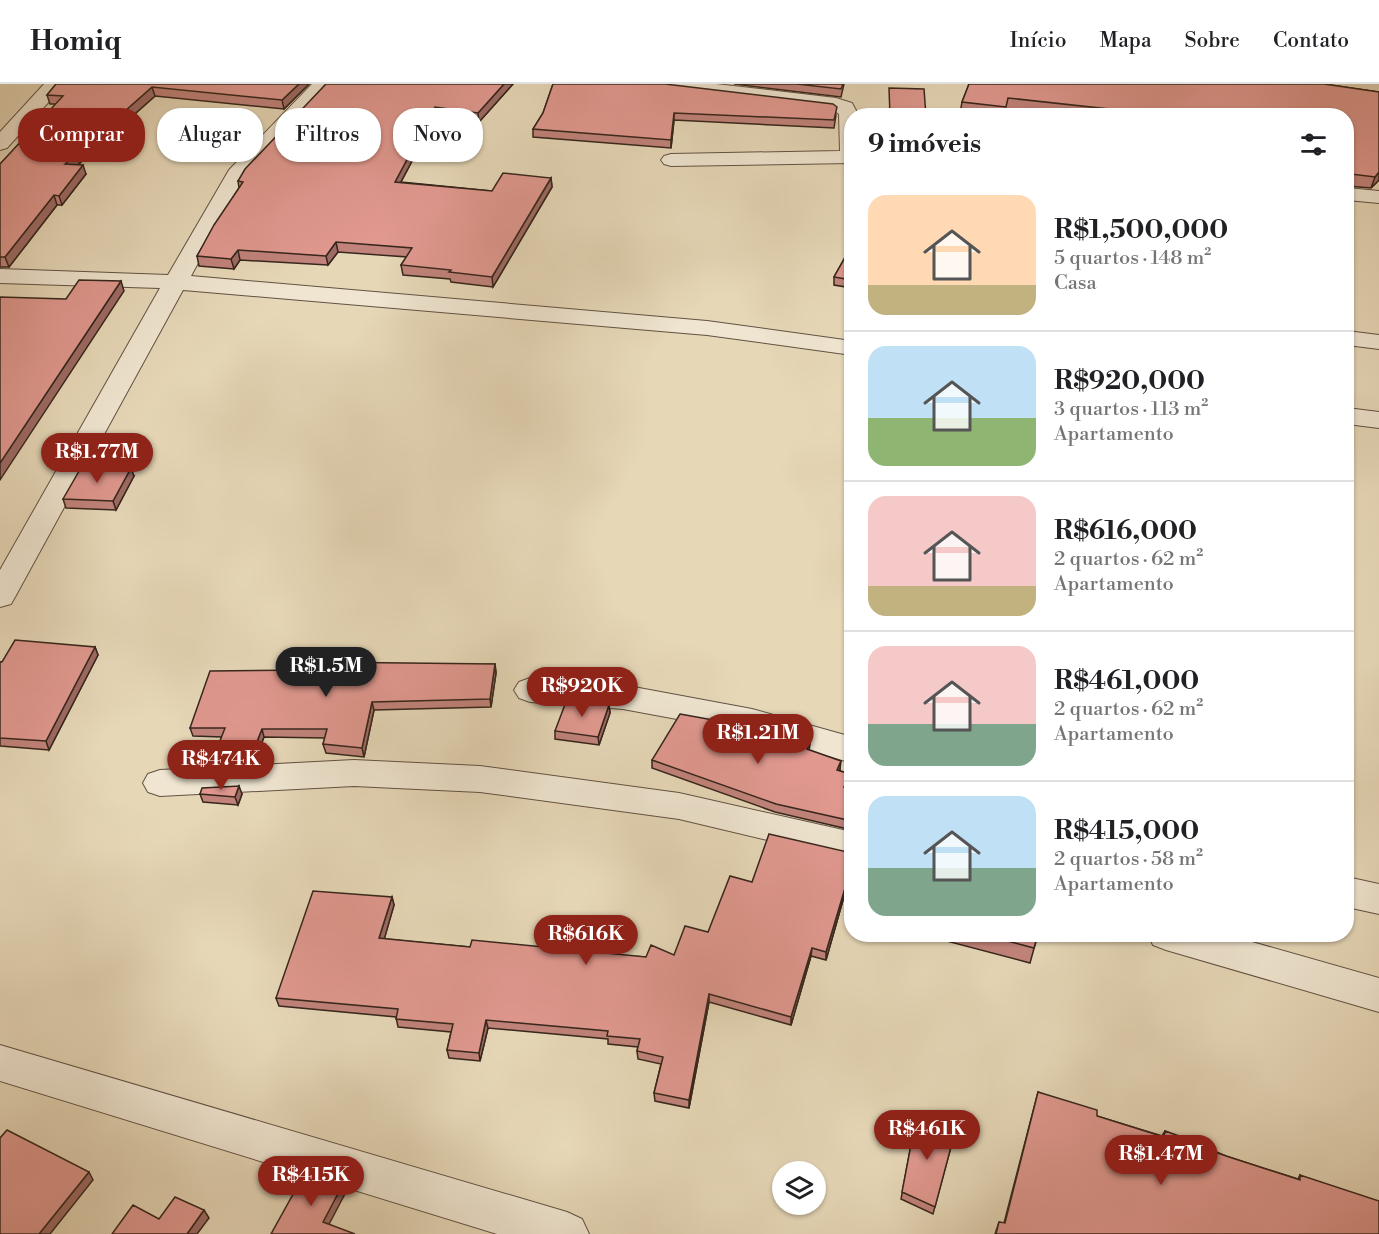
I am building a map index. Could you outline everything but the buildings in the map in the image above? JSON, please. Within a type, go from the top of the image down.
[{"type":"street","points":[[0,144],[55,84]]},
{"type":"street","points":[[0,597],[237,174],[323,84]]},
{"type":"street","points":[[666,84],[836,104],[846,108]]},
{"type":"street","points":[[671,160],[844,157]]},
{"type":"street","points":[[1354,195],[1379,197]]},
{"type":"street","points":[[0,276],[176,282],[706,328],[844,347]]},
{"type":"street","points":[[1354,339],[1379,342]]},
{"type":"street","points":[[1354,417],[1379,420]]},
{"type":"street","points":[[530,690],[623,697],[740,719],[844,748]]},
{"type":"street","points":[[160,783],[354,773],[480,779],[679,806],[844,844]]},
{"type":"street","points":[[1354,894],[1379,899]]},
{"type":"street","points":[[1193,942],[1379,996]]},
{"type":"street","points":[[0,1063],[567,1234]]}]
